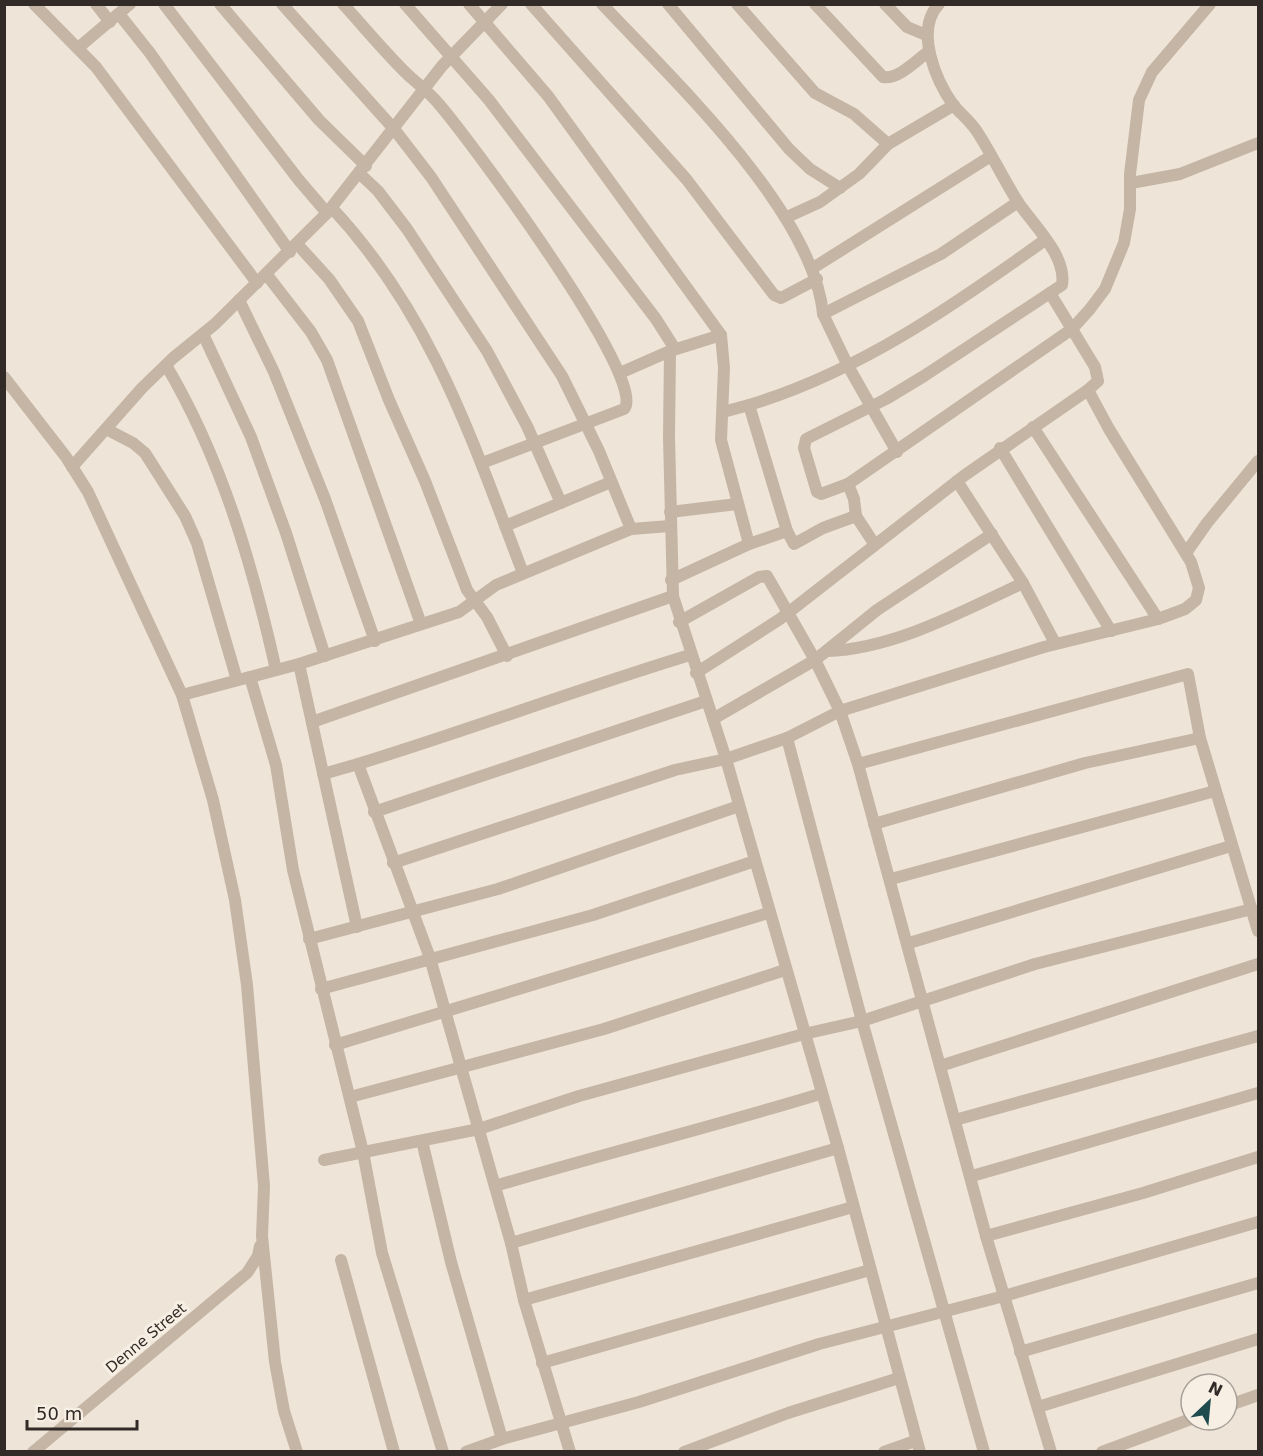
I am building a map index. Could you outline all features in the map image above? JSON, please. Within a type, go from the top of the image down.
[{"type":"street","points":[[34,4],[96,67],[256,283]]},
{"type":"street","points":[[96,4],[150,53],[294,248],[329,279],[358,321],[474,603],[487,617],[507,656]]},
{"type":"street","points":[[78,48],[130,4]]},
{"type":"street","points":[[164,4],[298,179],[356,233],[397,289],[446,376],[483,463],[523,573]]},
{"type":"street","points":[[219,4],[363,170],[395,213],[470,323],[498,369],[535,443],[561,503]]},
{"type":"street","points":[[282,4],[394,129],[432,177],[517,311],[550,357],[585,423],[631,529]]},
{"type":"street","points":[[343,4],[383,50],[438,103],[527,223],[601,336],[620,373],[628,401],[626,407],[483,463]]},
{"type":"street","points":[[405,4],[452,56],[545,173],[656,319],[672,350],[670,526],[673,596],[679,622],[726,759],[820,1094],[838,1148],[918,1446],[884,1452]]},
{"type":"street","points":[[469,4],[561,114],[721,335],[723,412],[721,440],[749,544]]},
{"type":"street","points":[[72,467],[166,365],[267,274],[330,210],[424,89],[502,4]]},
{"type":"street","points":[[531,4],[687,180],[774,295],[781,298],[991,156]]},
{"type":"street","points":[[602,4],[705,116],[787,217],[815,274],[823,314],[848,366],[897,452]]},
{"type":"street","points":[[668,4],[789,149],[810,169],[840,188]]},
{"type":"street","points":[[737,4],[815,93],[854,114],[888,144]]},
{"type":"street","points":[[815,4],[883,77],[890,79],[929,51]]},
{"type":"street","points":[[885,4],[908,27],[926,34]]},
{"type":"street","points":[[939,4],[932,14],[926,34],[929,51],[954,105],[976,130],[1018,202],[1056,256],[1063,278],[1062,285],[924,376],[871,407],[804,441],[817,492],[821,494],[848,484],[897,452],[1072,329],[1105,289],[1124,243],[1139,100],[1152,72],[1210,4]]},
{"type":"street","points":[[787,217],[820,202],[858,174],[888,144],[954,105]]},
{"type":"street","points":[[1131,183],[1180,174],[1258,143]]},
{"type":"street","points":[[823,314],[941,254],[1018,202]]},
{"type":"street","points":[[723,412],[749,405],[876,353],[944,310],[1045,240]]},
{"type":"street","points":[[267,274],[311,332],[327,360],[421,624]]},
{"type":"street","points":[[696,673],[787,613],[1000,448],[1097,385],[1098,373],[1050,293]]},
{"type":"street","points":[[239,300],[274,372],[340,537],[375,641]]},
{"type":"street","points":[[203,334],[251,436],[286,533],[325,656]]},
{"type":"street","points":[[620,373],[672,350],[721,335]]},
{"type":"street","points":[[166,365],[200,427],[235,515],[276,670]]},
{"type":"street","points":[[4,377],[72,467],[122,563],[182,695],[213,800],[235,900],[247,985],[262,1155],[262,1236],[278,1386],[297,1452]]},
{"type":"street","points":[[393,863],[675,770],[726,759],[787,738],[840,711],[1056,644],[1158,619],[1185,609],[1198,594],[1197,578],[1186,553],[1109,429],[1088,390]]},
{"type":"street","points":[[749,405],[790,541],[794,544],[823,528],[856,516]]},
{"type":"street","points":[[1033,427],[1158,619]]},
{"type":"street","points":[[106,429],[133,443],[145,453],[185,516],[276,765],[293,870],[363,1152],[382,1253],[443,1452]]},
{"type":"street","points":[[1000,448],[1111,631]]},
{"type":"street","points":[[1186,553],[1207,523],[1258,461]]},
{"type":"street","points":[[957,481],[1023,582],[1056,644]]},
{"type":"street","points":[[505,526],[611,482]]},
{"type":"street","points":[[848,484],[854,499],[856,516],[874,545]]},
{"type":"street","points":[[670,512],[737,504]]},
{"type":"street","points":[[182,695],[299,664],[459,612],[474,603],[492,587],[523,573],[631,529],[670,526]]},
{"type":"street","points":[[671,580],[749,544],[787,531]]},
{"type":"street","points":[[713,719],[815,660],[877,610],[992,534]]},
{"type":"street","points":[[679,622],[763,576],[770,580],[815,660],[840,711],[858,764],[909,943],[922,1002],[972,1176],[986,1236],[1051,1452]]},
{"type":"street","points":[[827,651],[871,647],[962,612],[1023,582]]},
{"type":"street","points":[[312,722],[507,656],[673,596]]},
{"type":"street","points":[[323,774],[446,737],[535,705],[690,655]]},
{"type":"street","points":[[299,664],[357,927]]},
{"type":"street","points":[[858,764],[1187,674],[1191,680],[1200,738],[1258,932]]},
{"type":"street","points":[[374,812],[706,701]]},
{"type":"street","points":[[787,738],[862,1021],[984,1452]]},
{"type":"street","points":[[874,824],[1085,763],[1200,738]]},
{"type":"street","points":[[358,764],[393,863],[415,912],[430,958],[511,1244],[524,1300],[570,1452]]},
{"type":"street","points":[[891,879],[1215,791]]},
{"type":"street","points":[[309,939],[498,889],[739,806]]},
{"type":"street","points":[[909,943],[1231,846]]},
{"type":"street","points":[[321,988],[593,915],[755,861]]},
{"type":"street","points":[[324,1160],[479,1129],[579,1096],[804,1034],[862,1021],[1035,964],[1252,909]]},
{"type":"street","points":[[335,1045],[768,913]]},
{"type":"street","points":[[940,1066],[1258,964]]},
{"type":"street","points":[[350,1097],[461,1069],[624,1023],[785,970]]},
{"type":"street","points":[[955,1120],[1258,1036]]},
{"type":"street","points":[[972,1176],[1258,1093]]},
{"type":"street","points":[[495,1186],[625,1148],[698,1131],[820,1094]]},
{"type":"street","points":[[422,1141],[451,1262],[502,1438]]},
{"type":"street","points":[[511,1244],[838,1148]]},
{"type":"street","points":[[986,1236],[1143,1193],[1258,1157]]},
{"type":"street","points":[[524,1300],[854,1207]]},
{"type":"street","points":[[466,1452],[502,1438],[639,1402],[746,1365],[886,1324],[1004,1296],[1258,1222]]},
{"type":"street","name":"Denne Street","points":[[33,1452],[247,1273],[258,1256],[262,1236]]},
{"type":"street","points":[[341,1260],[394,1452]]},
{"type":"street","points":[[542,1363],[870,1270]]},
{"type":"street","points":[[1020,1352],[1258,1283]]},
{"type":"street","points":[[1038,1407],[1258,1339]]},
{"type":"street","points":[[684,1452],[788,1413],[899,1378]]},
{"type":"street","points":[[1239,1402],[1258,1395]]},
{"type":"street","points":[[1102,1452],[1179,1423]]}]
